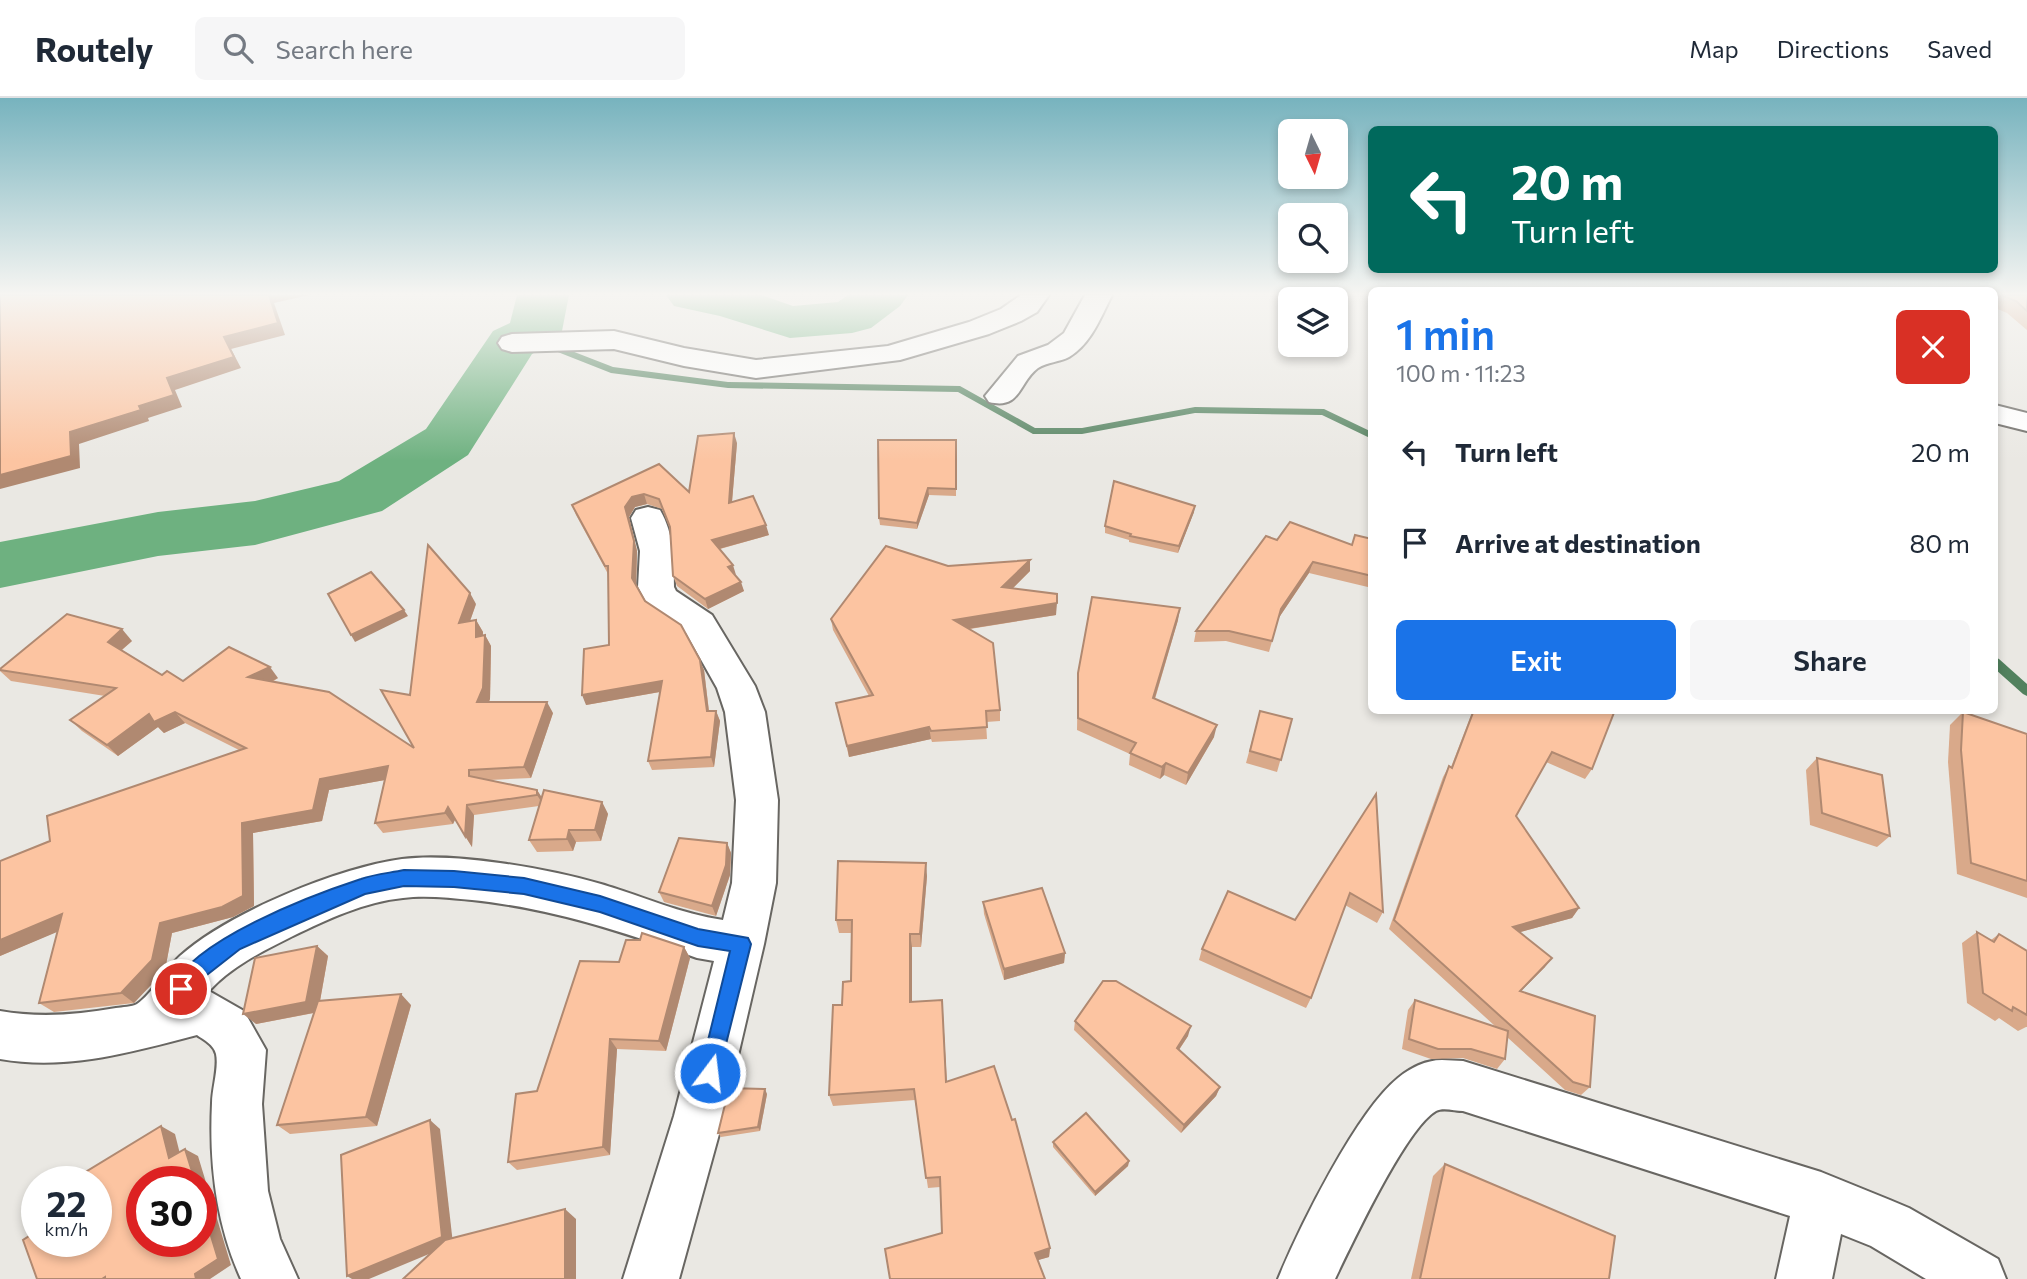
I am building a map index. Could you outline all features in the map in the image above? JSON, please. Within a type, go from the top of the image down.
[{"type":"street","points":[[656,350],[756,369],[890,354],[903,350]]},
{"type":"street","points":[[1000,396],[1028,362],[1059,350]]},
{"type":"street","points":[[1998,415],[2027,422]]},
{"type":"street","points":[[648,518],[657,551],[656,587],[663,600],[699,624],[736,686],[746,712],[757,800],[754,883],[741,944],[698,1116],[651,1279]]},
{"type":"street","points":[[151,1023],[196,972],[233,943],[306,908],[364,886],[404,878],[454,879],[524,886],[600,904],[698,937],[741,944]]},
{"type":"street","points":[[0,1035],[13,1038],[60,1038],[112,1033],[202,1011],[227,1027],[241,1050],[237,1104],[241,1191],[254,1245],[270,1279]]},
{"type":"street","points":[[1306,1279],[1364,1167],[1394,1122],[1412,1101],[1430,1086],[1462,1086],[1821,1199],[1889,1227],[1978,1279]]},
{"type":"street","points":[[1804,1279],[1821,1199]]},
{"type":"building","points":[[0,350],[231,350],[234,357],[167,378],[174,395],[139,406],[141,410],[70,432],[71,456],[0,475]]},
{"type":"building","points":[[734,433],[729,503],[753,496],[766,525],[712,540],[733,565],[728,567],[741,582],[705,599],[673,576],[670,527],[659,499],[644,494],[632,497],[625,507],[634,541],[632,578],[645,601],[681,625],[700,660],[707,711],[716,711],[711,757],[648,761],[662,681],[582,695],[584,649],[609,645],[608,566],[605,566],[572,505],[659,464],[689,492],[698,436]]},
{"type":"building","points":[[878,440],[956,440],[956,489],[928,488],[917,523],[879,518]]},
{"type":"building","points":[[1114,481],[1195,506],[1179,546],[1130,536],[1131,534],[1105,526]]},
{"type":"building","points":[[1290,522],[1352,545],[1355,535],[1368,538],[1368,575],[1313,562],[1281,609],[1272,641],[1229,631],[1196,631],[1266,536],[1277,540]]},
{"type":"building","points":[[428,545],[470,593],[459,623],[476,620],[476,637],[485,635],[483,688],[477,702],[547,702],[524,767],[469,770],[469,776],[537,790],[537,795],[467,805],[465,836],[448,807],[445,813],[375,823],[388,766],[320,779],[313,810],[242,823],[243,896],[222,907],[160,923],[152,960],[121,993],[39,1003],[62,914],[0,940],[0,861],[50,841],[47,816],[246,748],[175,712],[154,722],[149,714],[107,745],[70,720],[116,688],[0,669],[67,614],[122,629],[108,642],[162,675],[167,671],[183,681],[229,647],[270,667],[248,677],[329,692],[414,748],[381,690],[410,695]]},
{"type":"building","points":[[886,546],[948,566],[1030,560],[1002,587],[1057,594],[1057,603],[954,620],[993,643],[1000,710],[986,711],[987,727],[931,731],[929,727],[847,746],[836,703],[873,695],[831,619]]},
{"type":"building","points":[[371,572],[404,610],[351,635],[328,594]]},
{"type":"building","points":[[1092,597],[1180,608],[1153,698],[1217,725],[1188,773],[1166,763],[1162,767],[1130,753],[1136,743],[1078,718],[1078,673]]},
{"type":"building","points":[[1260,711],[1292,719],[1281,760],[1250,751]]},
{"type":"building","points":[[1472,714],[1613,714],[1592,769],[1552,752],[1516,816],[1579,908],[1513,927],[1552,958],[1520,991],[1595,1016],[1590,1087],[1573,1082],[1394,920],[1449,766],[1452,768]]},
{"type":"building","points":[[1963,714],[2027,734],[2027,881],[1971,863],[1961,750]]},
{"type":"building","points":[[1817,758],[1882,775],[1890,836],[1822,813]]},
{"type":"building","points":[[544,790],[602,802],[595,830],[569,830],[567,839],[529,840]]},
{"type":"building","points":[[1376,794],[1383,912],[1350,893],[1311,998],[1202,949],[1228,891],[1295,920]]},
{"type":"building","points":[[679,838],[727,843],[726,865],[712,906],[659,892]]},
{"type":"building","points":[[838,861],[926,863],[920,934],[910,934],[910,1002],[942,1000],[946,1082],[994,1066],[1012,1120],[1015,1119],[1050,1248],[1035,1253],[1045,1279],[890,1279],[885,1249],[942,1233],[940,1177],[926,1178],[914,1089],[829,1095],[833,1005],[842,1005],[843,982],[851,981],[852,920],[836,920]]},
{"type":"building","points":[[1042,888],[1065,953],[1004,969],[983,902]]},
{"type":"building","points":[[1977,932],[1994,942],[1999,934],[2027,951],[2027,1015],[2013,1007],[2012,1011],[1983,993]]},
{"type":"building","points":[[642,933],[684,947],[659,1041],[610,1039],[603,1147],[508,1162],[516,1094],[537,1091],[580,961],[619,962],[626,940],[640,940]]},
{"type":"building","points":[[317,946],[306,1002],[243,1014],[255,958]]},
{"type":"building","points":[[1103,981],[1116,981],[1191,1026],[1177,1048],[1220,1087],[1184,1125],[1075,1021]]},
{"type":"building","points":[[401,994],[366,1117],[277,1125],[318,1001]]},
{"type":"building","points":[[1415,1000],[1508,1031],[1505,1059],[1471,1049],[1438,1049],[1409,1039]]},
{"type":"building","points":[[729,1088],[765,1089],[758,1127],[718,1133]]},
{"type":"building","points":[[1086,1113],[1129,1161],[1095,1192],[1053,1142]]},
{"type":"building","points":[[430,1120],[442,1237],[347,1276],[341,1155]]},
{"type":"building","points":[[161,1126],[169,1158],[185,1149],[190,1166],[126,1166],[126,1257],[217,1256],[218,1259],[195,1274],[196,1279],[37,1279],[29,1257],[112,1257],[112,1166],[95,1166]]},
{"type":"building","points":[[1445,1164],[1615,1236],[1609,1279],[1420,1279]]},
{"type":"building","points":[[565,1209],[565,1279],[403,1279],[445,1240]]},
{"type":"waterway","points":[[0,565],[158,534],[255,523],[360,496],[447,442],[507,350]]},
{"type":"waterway","points":[[561,350],[611,370],[728,385],[960,389],[1033,431],[1082,431],[1195,410],[1324,412],[1368,434]]},
{"type":"waterway","points":[[1998,665],[2027,691]]},
{"type":"route","points":[[181,989],[196,972],[233,943],[306,908],[364,886],[404,878],[454,879],[524,886],[600,904],[698,937],[741,944],[710,1073]]}]
